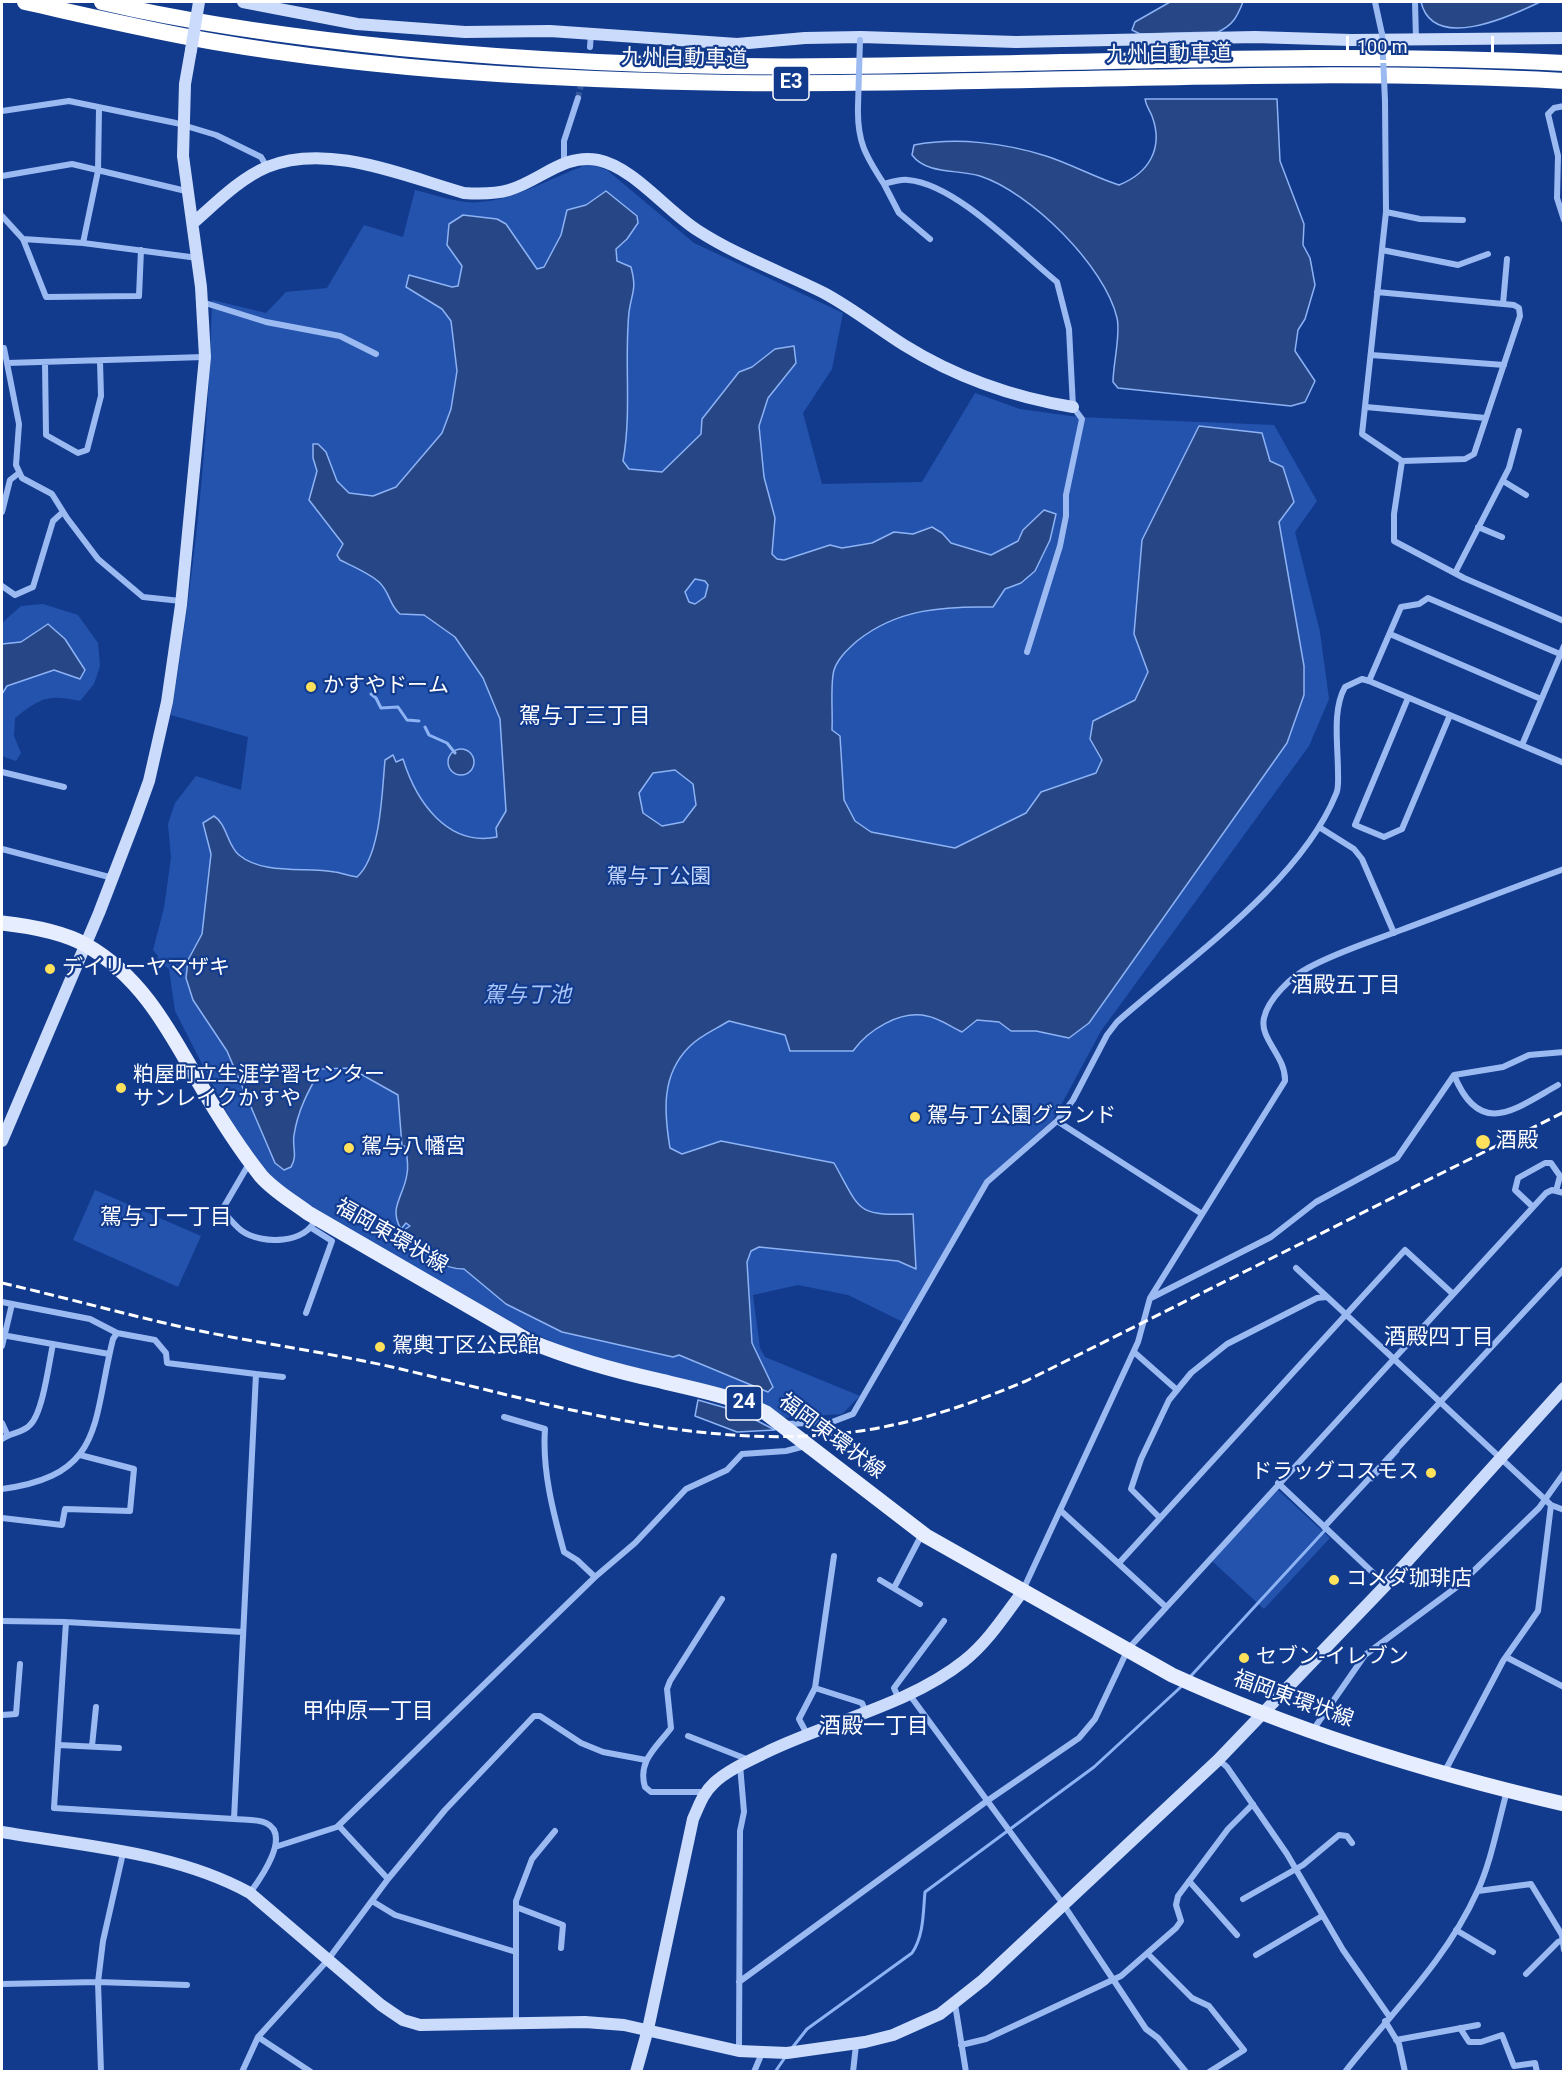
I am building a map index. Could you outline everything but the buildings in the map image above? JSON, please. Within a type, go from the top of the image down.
[{"type":"highway","name":"九州自動車道","points":[[25,2],[132,27],[332,58],[459,71],[593,79],[837,83],[1403,75],[1563,81]]},
{"type":"highway","name":"九州自動車道","points":[[102,2],[222,26],[335,41],[596,62],[838,66],[1405,57],[1563,63]]},
{"type":"main road","name":"福岡東環状線","points":[[2,923],[55,933],[84,943],[114,963],[156,1008],[205,1093],[262,1176],[314,1223],[529,1341],[562,1355],[715,1394],[751,1406],[779,1424],[922,1533],[1172,1675],[1263,1714],[1444,1773],[1563,1804]]},
{"type":"street","points":[[2,1141],[112,878],[149,781],[172,673],[182,601],[205,357],[198,258],[186,191],[183,126],[199,2]]},
{"type":"street","points":[[243,2],[300,7],[357,24],[465,32],[591,33],[737,44],[805,38],[1016,42],[1255,37],[1563,39]]},
{"type":"street","points":[[1375,2],[1376,18],[1382,34],[1386,212],[1377,292],[1371,355],[1362,434],[1402,460],[1465,459],[1474,454],[1520,316],[1519,308],[1503,304],[1377,292]]},
{"type":"street","points":[[1415,2],[1416,39]]},
{"type":"street","points":[[590,47],[591,33]]},
{"type":"street","points":[[861,39],[857,132],[863,150],[899,213],[930,239]]},
{"type":"street","points":[[564,163],[564,141],[578,98]]},
{"type":"street","points":[[2,111],[69,101],[216,135],[261,157],[267,167]]},
{"type":"street","points":[[1563,106],[1554,108],[1548,114],[1558,156],[1557,198],[1563,220]]},
{"type":"street","points":[[83,243],[98,171],[99,109]]},
{"type":"street","points":[[193,223],[244,180],[267,167],[297,158],[324,157],[355,163],[464,193],[482,194],[509,190],[564,163],[582,159],[596,160],[616,167],[696,230],[824,293],[902,344],[957,374],[1005,393],[1073,407]]},
{"type":"street","points":[[2,176],[72,164],[186,191]]},
{"type":"street","points":[[884,184],[907,180],[951,196],[972,210],[1057,282],[1070,329],[1073,407],[1082,419],[1066,495],[1066,516],[1060,546],[1027,652]]},
{"type":"street","points":[[1386,212],[1420,219],[1463,220]]},
{"type":"street","points":[[2,216],[23,239],[46,297],[140,296],[141,250]]},
{"type":"street","points":[[23,239],[83,243],[198,258]]},
{"type":"street","points":[[1382,250],[1458,266],[1488,254]]},
{"type":"street","points":[[1503,304],[1507,259]]},
{"type":"street","points":[[202,302],[266,322],[340,336],[376,354]]},
{"type":"street","points":[[4,348],[19,424],[15,452],[22,478],[52,494],[98,559],[142,597],[182,601]]},
{"type":"street","points":[[1371,355],[1504,365]]},
{"type":"street","points":[[7,363],[205,357]]},
{"type":"street","points":[[45,362],[46,435],[78,453],[87,450],[101,396],[100,361]]},
{"type":"street","points":[[1365,407],[1486,418]]},
{"type":"street","points":[[1455,573],[1509,468],[1519,431]]},
{"type":"street","points":[[1402,460],[1394,514],[1395,541],[1455,573],[1563,621]]},
{"type":"street","points":[[2,512],[10,480],[19,473]]},
{"type":"street","points":[[1503,481],[1526,495]]},
{"type":"street","points":[[2,586],[15,595],[33,587],[53,521],[63,512]]},
{"type":"street","points":[[1478,527],[1502,537]]},
{"type":"street","points":[[1369,681],[1401,607],[1419,604],[1428,598],[1560,654]]},
{"type":"street","points":[[1390,634],[1541,699]]},
{"type":"street","points":[[1522,745],[1563,646]]},
{"type":"street","points":[[779,1424],[832,1422],[853,1414],[987,1182],[1058,1121],[1073,1100],[1107,1035],[1117,1022],[1257,900],[1290,866],[1319,827],[1338,791],[1339,696],[1345,687],[1362,679],[1369,681],[1563,763]]},
{"type":"street","points":[[1408,698],[1355,825],[1384,837],[1402,829],[1450,715]]},
{"type":"street","points":[[2,772],[64,787]]},
{"type":"street","points":[[1319,827],[1354,849],[1362,859],[1394,933]]},
{"type":"street","points":[[2,849],[112,878]]},
{"type":"street","points":[[636,2072],[648,2029],[693,1819],[705,1792],[744,1764],[807,1734],[904,1695],[940,1677],[972,1654],[997,1626],[1023,1591],[1134,1352],[1144,1328],[1150,1298],[1285,1081],[1285,1069],[1263,1025],[1264,1016],[1277,996],[1290,980],[1307,968],[1563,869]]},
{"type":"street","points":[[1150,1298],[1271,1237],[1316,1202],[1397,1158],[1454,1075],[1503,1067],[1528,1055],[1563,1052]]},
{"type":"street","points":[[1454,1075],[1457,1084],[1478,1109],[1489,1115],[1509,1113],[1558,1085]]},
{"type":"street","points":[[1058,1121],[1202,1214]]},
{"type":"street","points":[[251,1161],[222,1210],[242,1232],[273,1240],[302,1236],[314,1223],[332,1241],[306,1314]]},
{"type":"street","points":[[1533,1207],[1514,1186],[1518,1178],[1545,1163],[1551,1163],[1560,1176],[1556,1191]]},
{"type":"street","points":[[739,1982],[987,1801],[1079,1738],[1095,1719],[1128,1649],[1546,1193],[1556,1191],[1563,1193]]},
{"type":"street","points":[[1119,1563],[1405,1250],[1453,1294]]},
{"type":"street","points":[[1296,1268],[1551,1505],[1563,1510]]},
{"type":"street","points":[[1324,1527],[1563,1269]]},
{"type":"street","points":[[1160,1518],[1134,1493],[1132,1483],[1150,1439],[1177,1390],[1191,1373],[1227,1344],[1317,1298],[1326,1296]]},
{"type":"street","points":[[2,1302],[90,1319],[117,1333],[155,1340],[166,1353],[167,1364],[283,1377]]},
{"type":"street","points":[[2,1346],[12,1304]]},
{"type":"street","points":[[2,1489],[24,1486],[57,1475],[80,1455],[92,1432],[109,1354],[117,1333]]},
{"type":"street","points":[[3,1335],[109,1354]]},
{"type":"street","points":[[2,1423],[4,1437],[24,1430],[34,1420],[53,1344]]},
{"type":"street","points":[[1134,1352],[1177,1390]]},
{"type":"street","points":[[234,1819],[256,1374]]},
{"type":"street","points":[[2,1832],[123,1853],[226,1881],[250,1893],[327,1961],[403,2020],[437,2026],[585,2022],[648,2029],[739,2051],[762,2053],[788,2054],[856,2045],[903,2031],[955,2004],[1218,1760],[1386,1586],[1563,1388]]},
{"type":"street","points":[[504,1417],[545,1428],[543,1452],[548,1463],[549,1490],[564,1552],[577,1560],[595,1577]]},
{"type":"street","points":[[275,1847],[339,1826],[595,1577],[635,1543],[686,1489],[727,1470],[742,1454],[786,1451],[806,1445]]},
{"type":"street","points":[[2,1518],[62,1525],[65,1509],[130,1511],[134,1469],[80,1455]]},
{"type":"street","points":[[1313,1730],[1365,1655],[1458,1586],[1539,1509],[1544,1498],[1563,1473]]},
{"type":"street","points":[[1278,1483],[1386,1586]]},
{"type":"street","points":[[1444,1773],[1506,1657],[1538,1611],[1551,1505]]},
{"type":"street","points":[[1060,1510],[1166,1607]]},
{"type":"street","points":[[894,1588],[922,1533]]},
{"type":"street","points":[[807,1734],[800,1719],[815,1688],[834,1556]]},
{"type":"street","points":[[880,1580],[920,1604]]},
{"type":"street","points":[[705,1792],[651,1792],[645,1788],[644,1781],[646,1760],[671,1728],[667,1689],[670,1681],[722,1599]]},
{"type":"street","points":[[2,1621],[66,1622],[243,1632]]},
{"type":"street","points":[[944,1621],[894,1688],[904,1695],[987,1801],[1063,1904],[1146,2029],[1158,2038],[1186,2072]]},
{"type":"street","points":[[66,1622],[54,1808],[264,1822],[276,1833],[275,1847],[263,1875],[250,1893]]},
{"type":"street","points":[[1506,1657],[1563,1687]]},
{"type":"street","points":[[2,1715],[16,1714],[20,1664]]},
{"type":"street","points":[[815,1688],[862,1703],[865,1710]]},
{"type":"street","points":[[92,1746],[96,1707]]},
{"type":"street","points":[[242,2072],[258,2037],[327,1961],[388,1879],[445,1810],[534,1716],[540,1716],[581,1743],[603,1752],[646,1760]]},
{"type":"street","points":[[688,1736],[744,1758],[744,1812],[740,1831],[739,2051]]},
{"type":"street","points":[[59,1745],[119,1748]]},
{"type":"street","points":[[1218,1760],[1227,1767],[1296,1869],[1322,1916],[1387,2019],[1405,2072]]},
{"type":"street","points":[[1344,2072],[1432,1969],[1456,1930],[1478,1891],[1507,1791]]},
{"type":"street","points":[[962,2044],[979,2042],[1114,1980],[1148,1954],[1181,1921],[1176,1905],[1178,1896],[1228,1829],[1253,1804]]},
{"type":"street","points":[[339,1826],[388,1879]]},
{"type":"street","points":[[516,2024],[516,1907],[532,1859],[555,1831]]},
{"type":"street","points":[[1243,1899],[1296,1869],[1339,1835],[1347,1836],[1352,1844]]},
{"type":"street","points":[[101,2072],[98,1982],[105,1931],[123,1853]]},
{"type":"street","points":[[1189,1881],[1237,1935]]},
{"type":"street","points":[[1478,1891],[1531,1884],[1562,1935],[1563,1950]]},
{"type":"street","points":[[372,1901],[395,1915],[516,1952]]},
{"type":"street","points":[[516,1907],[563,1925],[561,1948]]},
{"type":"street","points":[[1256,1955],[1322,1916]]},
{"type":"street","points":[[1456,1930],[1493,1952]]},
{"type":"street","points":[[1526,1974],[1558,1942],[1563,1940]]},
{"type":"street","points":[[1148,1954],[1192,1998],[1209,2006],[1244,2050],[1209,2072]]},
{"type":"street","points":[[2,1984],[98,1982],[187,1985]]},
{"type":"street","points":[[955,2004],[966,2072]]},
{"type":"street","points":[[1396,2040],[1478,2025]]},
{"type":"street","points":[[1460,2028],[1464,2037],[1473,2042],[1502,2035],[1514,2066],[1535,2063],[1537,2072]]},
{"type":"street","points":[[258,2037],[311,2072]]},
{"type":"street","points":[[853,2072],[856,2045]]},
{"type":"street","points":[[754,2072],[762,2053]]},
{"type":"green space","name":"駕与丁公園","points":[[589,164],[607,170],[694,243],[843,313],[832,369],[803,413],[822,484],[922,482],[975,393],[1020,409],[1078,417],[1274,425],[1317,501],[1295,532],[1320,632],[1329,699],[1309,746],[1101,1031],[1053,1120],[985,1181],[905,1323],[848,1295],[798,1285],[753,1295],[760,1348],[765,1357],[860,1396],[842,1414],[781,1418],[719,1389],[574,1352],[487,1311],[312,1210],[268,1175],[241,1140],[175,1011],[169,969],[157,960],[158,956],[153,950],[164,908],[171,858],[168,824],[175,803],[196,776],[241,790],[248,737],[171,715],[187,611],[199,508],[208,404],[212,300],[266,313],[286,292],[327,288],[364,225],[403,237],[415,190],[465,202],[496,200]]},
{"type":"green space","points":[[43,604],[78,615],[98,643],[100,666],[94,684],[80,701],[60,698],[45,699],[15,718],[14,736],[21,753],[16,761],[2,756],[2,694],[7,686],[54,670],[80,679],[21,642],[2,644],[2,623],[21,606]]},
{"type":"green space","points":[[95,1190],[201,1236],[178,1287],[73,1240]]},
{"type":"green space","points":[[1278,1490],[1330,1538],[1264,1609],[1212,1561]]},
{"type":"water","points":[[1170,2],[1243,2],[1234,20],[1218,32],[1140,34],[1132,30],[1135,22]]},
{"type":"water","points":[[1421,2],[1540,2],[1492,22],[1456,28],[1440,25],[1428,17]]},
{"type":"water","points":[[1145,99],[1277,99],[1280,161],[1304,224],[1303,245],[1310,258],[1315,285],[1305,319],[1298,330],[1295,351],[1315,381],[1305,402],[1291,406],[1118,388],[1113,382],[1118,332],[1117,318],[1110,298],[1098,276],[1082,254],[1042,214],[1000,185],[980,176],[934,169],[918,161],[912,155],[914,145],[930,143],[964,142],[998,145],[1046,156],[1119,185],[1130,180],[1146,166],[1155,149],[1155,128]]},
{"type":"water","name":"駕与丁池","points":[[606,191],[637,216],[638,223],[627,239],[616,249],[617,261],[631,267],[634,281],[629,312],[627,424],[623,461],[629,469],[662,472],[701,434],[702,419],[739,372],[752,367],[775,349],[794,346],[796,363],[768,398],[759,426],[764,477],[775,518],[772,554],[777,559],[784,560],[830,545],[842,548],[872,543],[894,532],[913,534],[932,527],[942,533],[951,543],[991,555],[1018,541],[1023,530],[1044,510],[1056,514],[1050,540],[1035,571],[1021,583],[1005,589],[993,607],[956,607],[904,616],[872,630],[854,644],[838,662],[832,683],[832,730],[840,736],[844,800],[855,821],[871,832],[955,848],[1026,813],[1041,792],[1096,773],[1102,760],[1090,739],[1093,721],[1135,700],[1148,672],[1134,634],[1142,540],[1199,426],[1262,433],[1270,461],[1283,467],[1294,502],[1279,522],[1304,666],[1304,695],[1287,743],[1089,1023],[1069,1038],[1036,1031],[1011,1031],[999,1022],[977,1020],[962,1032],[927,1016],[906,1016],[876,1029],[853,1051],[790,1051],[785,1035],[729,1021],[698,1039],[680,1058],[673,1070],[667,1094],[666,1121],[670,1148],[682,1154],[721,1141],[834,1163],[850,1192],[862,1207],[880,1214],[913,1214],[916,1269],[898,1261],[759,1247],[751,1251],[747,1262],[752,1343],[773,1387],[768,1392],[679,1355],[673,1357],[562,1332],[506,1304],[464,1269],[446,1266],[431,1258],[404,1230],[410,1226],[406,1223],[401,1229],[397,1222],[396,1208],[408,1167],[405,1146],[402,1146],[398,1095],[350,1068],[321,1069],[298,1117],[294,1135],[293,1163],[291,1167],[284,1170],[275,1163],[227,1051],[193,1000],[186,978],[188,960],[202,934],[211,854],[203,823],[214,816],[222,824],[235,851],[249,861],[272,868],[338,872],[357,877],[365,867],[376,839],[385,760],[393,755],[396,762],[403,759],[416,790],[436,818],[463,835],[479,838],[497,837],[496,828],[506,811],[500,719],[483,678],[455,637],[424,615],[400,614],[379,582],[340,560],[337,555],[343,544],[309,500],[317,471],[313,458],[313,444],[318,444],[326,452],[337,481],[349,493],[373,496],[396,487],[442,433],[451,409],[457,371],[451,321],[442,309],[406,287],[409,275],[452,287],[458,286],[462,266],[447,245],[449,224],[463,215],[497,219],[506,224],[537,269],[544,267],[561,235],[567,210],[586,205]],"holes":[[[695,579],[705,581],[708,585],[705,597],[695,604],[689,602],[685,592]],[[675,770],[693,784],[696,805],[683,822],[662,826],[643,813],[639,793],[653,773]]]},
{"type":"water","points":[[48,624],[65,639],[85,670],[80,679],[54,670],[7,686],[2,694],[2,644],[21,642]]},
{"type":"water","points":[[461,749],[470,753],[474,762],[470,771],[461,775],[452,771],[448,762],[452,753]]},
{"type":"water","points":[[698,1400],[740,1412],[775,1430],[737,1432],[695,1416]]},
{"type":"waterway","points":[[371,694],[381,708],[398,707],[407,720],[419,721]]},
{"type":"waterway","points":[[425,727],[429,735],[447,743],[455,753]]},
{"type":"waterway","points":[[1372,1480],[1398,1451]]},
{"type":"waterway","points":[[1189,1678],[1327,1528]]},
{"type":"waterway","points":[[792,2048],[807,2029],[912,1953],[921,1931],[925,1892],[1094,1767],[1183,1685]]},
{"type":"waterway","points":[[775,2072],[786,2056]]},
{"type":"tunnel","points":[[578,98],[582,81]]},
{"type":"railway","points":[[2,1283],[186,1328],[383,1365],[576,1411],[641,1424],[706,1433],[771,1437],[837,1434],[918,1419],[965,1405],[1026,1381],[1564,1112]]},
{"type":"place","name":"かすやドーム","points":[[311,687]]},
{"type":"place","name":"デイリーヤマザキ","points":[[50,969]]},
{"type":"place","name":"粕屋町立生涯学習センター サンレイクかすや","points":[[121,1088]]},
{"type":"place","name":"駕与丁公園グランド","points":[[915,1117]]},
{"type":"place","name":"酒殿","points":[[1483,1142]]},
{"type":"place","name":"駕与八幡宮","points":[[349,1148]]},
{"type":"place","name":"駕輿丁区公民館","points":[[380,1347]]},
{"type":"place","name":"ドラッグコスモス","points":[[1431,1473]]},
{"type":"place","name":"コメダ珈琲店","points":[[1334,1580]]},
{"type":"place","name":"セブン-イレブン","points":[[1244,1658]]},
{"type":"district","name":"駕与丁三丁目","points":[[585,717]]},
{"type":"district","name":"酒殿五丁目","points":[[1346,986]]},
{"type":"district","name":"駕与丁一丁目","points":[[166,1218]]},
{"type":"district","name":"酒殿四丁目","points":[[1439,1338]]},
{"type":"district","name":"甲仲原一丁目","points":[[368,1712]]},
{"type":"district","name":"酒殿一丁目","points":[[874,1727]]}]
